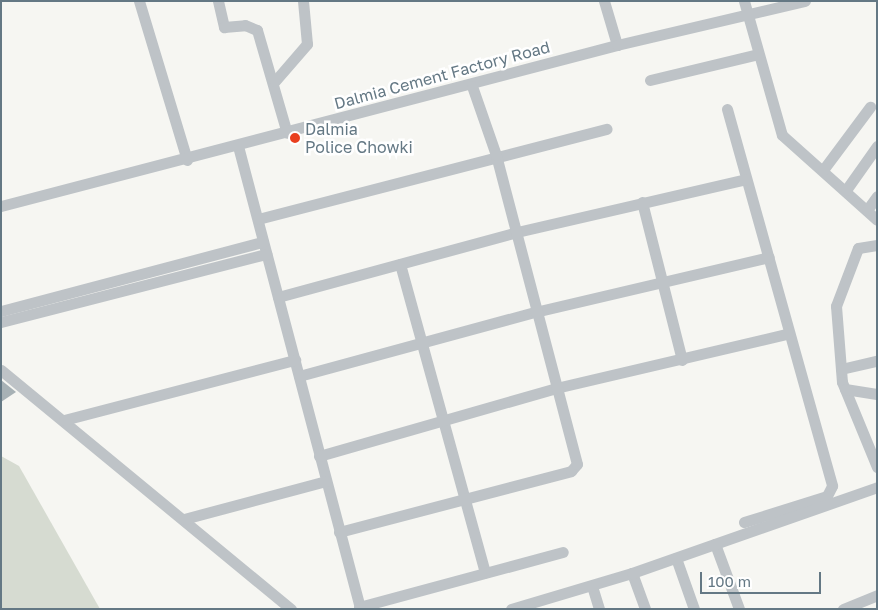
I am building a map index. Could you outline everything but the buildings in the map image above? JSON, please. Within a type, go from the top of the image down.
[{"type":"street","points":[[139,1],[187,160]]},
{"type":"street","points":[[218,1],[224,27],[245,25],[257,30],[275,81],[287,133]]},
{"type":"street","points":[[275,81],[307,44],[303,1]]},
{"type":"street","points":[[604,1],[617,45]]},
{"type":"street","points":[[744,1],[782,135],[846,190],[877,220]]},
{"type":"street","name":"Dalmia Cement Factory Road","points":[[1,206],[472,86],[617,45],[747,13],[805,1]]},
{"type":"street","points":[[650,80],[758,54]]},
{"type":"street","points":[[339,532],[575,469],[556,388],[535,312],[517,232],[496,155],[472,86]]},
{"type":"street","points":[[823,170],[870,107]]},
{"type":"street","points":[[727,109],[769,257],[787,334],[832,490],[827,496],[744,522]]},
{"type":"street","points":[[258,219],[496,155],[607,128]]},
{"type":"street","points":[[238,146],[359,608],[563,552]]},
{"type":"street","points":[[846,190],[877,146]]},
{"type":"street","points":[[278,297],[517,232],[746,179]]},
{"type":"street","points":[[867,210],[877,196]]},
{"type":"street","points":[[642,202],[682,360]]},
{"type":"street","points":[[1,311],[263,242]]},
{"type":"street","points":[[877,245],[858,248],[836,306],[841,368],[845,389],[877,467]]},
{"type":"street","points":[[222,253],[224,265]]},
{"type":"street","points":[[1,322],[266,254]]},
{"type":"street","points":[[299,376],[535,312],[662,280],[769,257]]},
{"type":"street","points":[[400,264],[485,573]]},
{"type":"street","points":[[320,456],[556,388],[787,334]]},
{"type":"street","points":[[64,420],[295,360]]},
{"type":"street","points":[[841,368],[877,361]]},
{"type":"street","points":[[1,370],[291,609]]},
{"type":"street","points":[[845,389],[877,394]]},
{"type":"street","points":[[184,519],[326,481]]},
{"type":"street","points":[[511,609],[632,573],[877,487]]},
{"type":"street","points":[[715,544],[739,609]]},
{"type":"street","points":[[676,558],[694,609]]},
{"type":"street","points":[[632,573],[645,609]]},
{"type":"street","points":[[592,586],[599,609]]},
{"type":"street","points":[[843,609],[877,595]]},
{"type":"street","points":[[553,597],[556,609]]},
{"type":"shaded area","points":[[1,456],[19,466],[100,609],[1,609]]},
{"type":"place","name":"Dalmia Police Chowki","points":[[295,138]]}]
